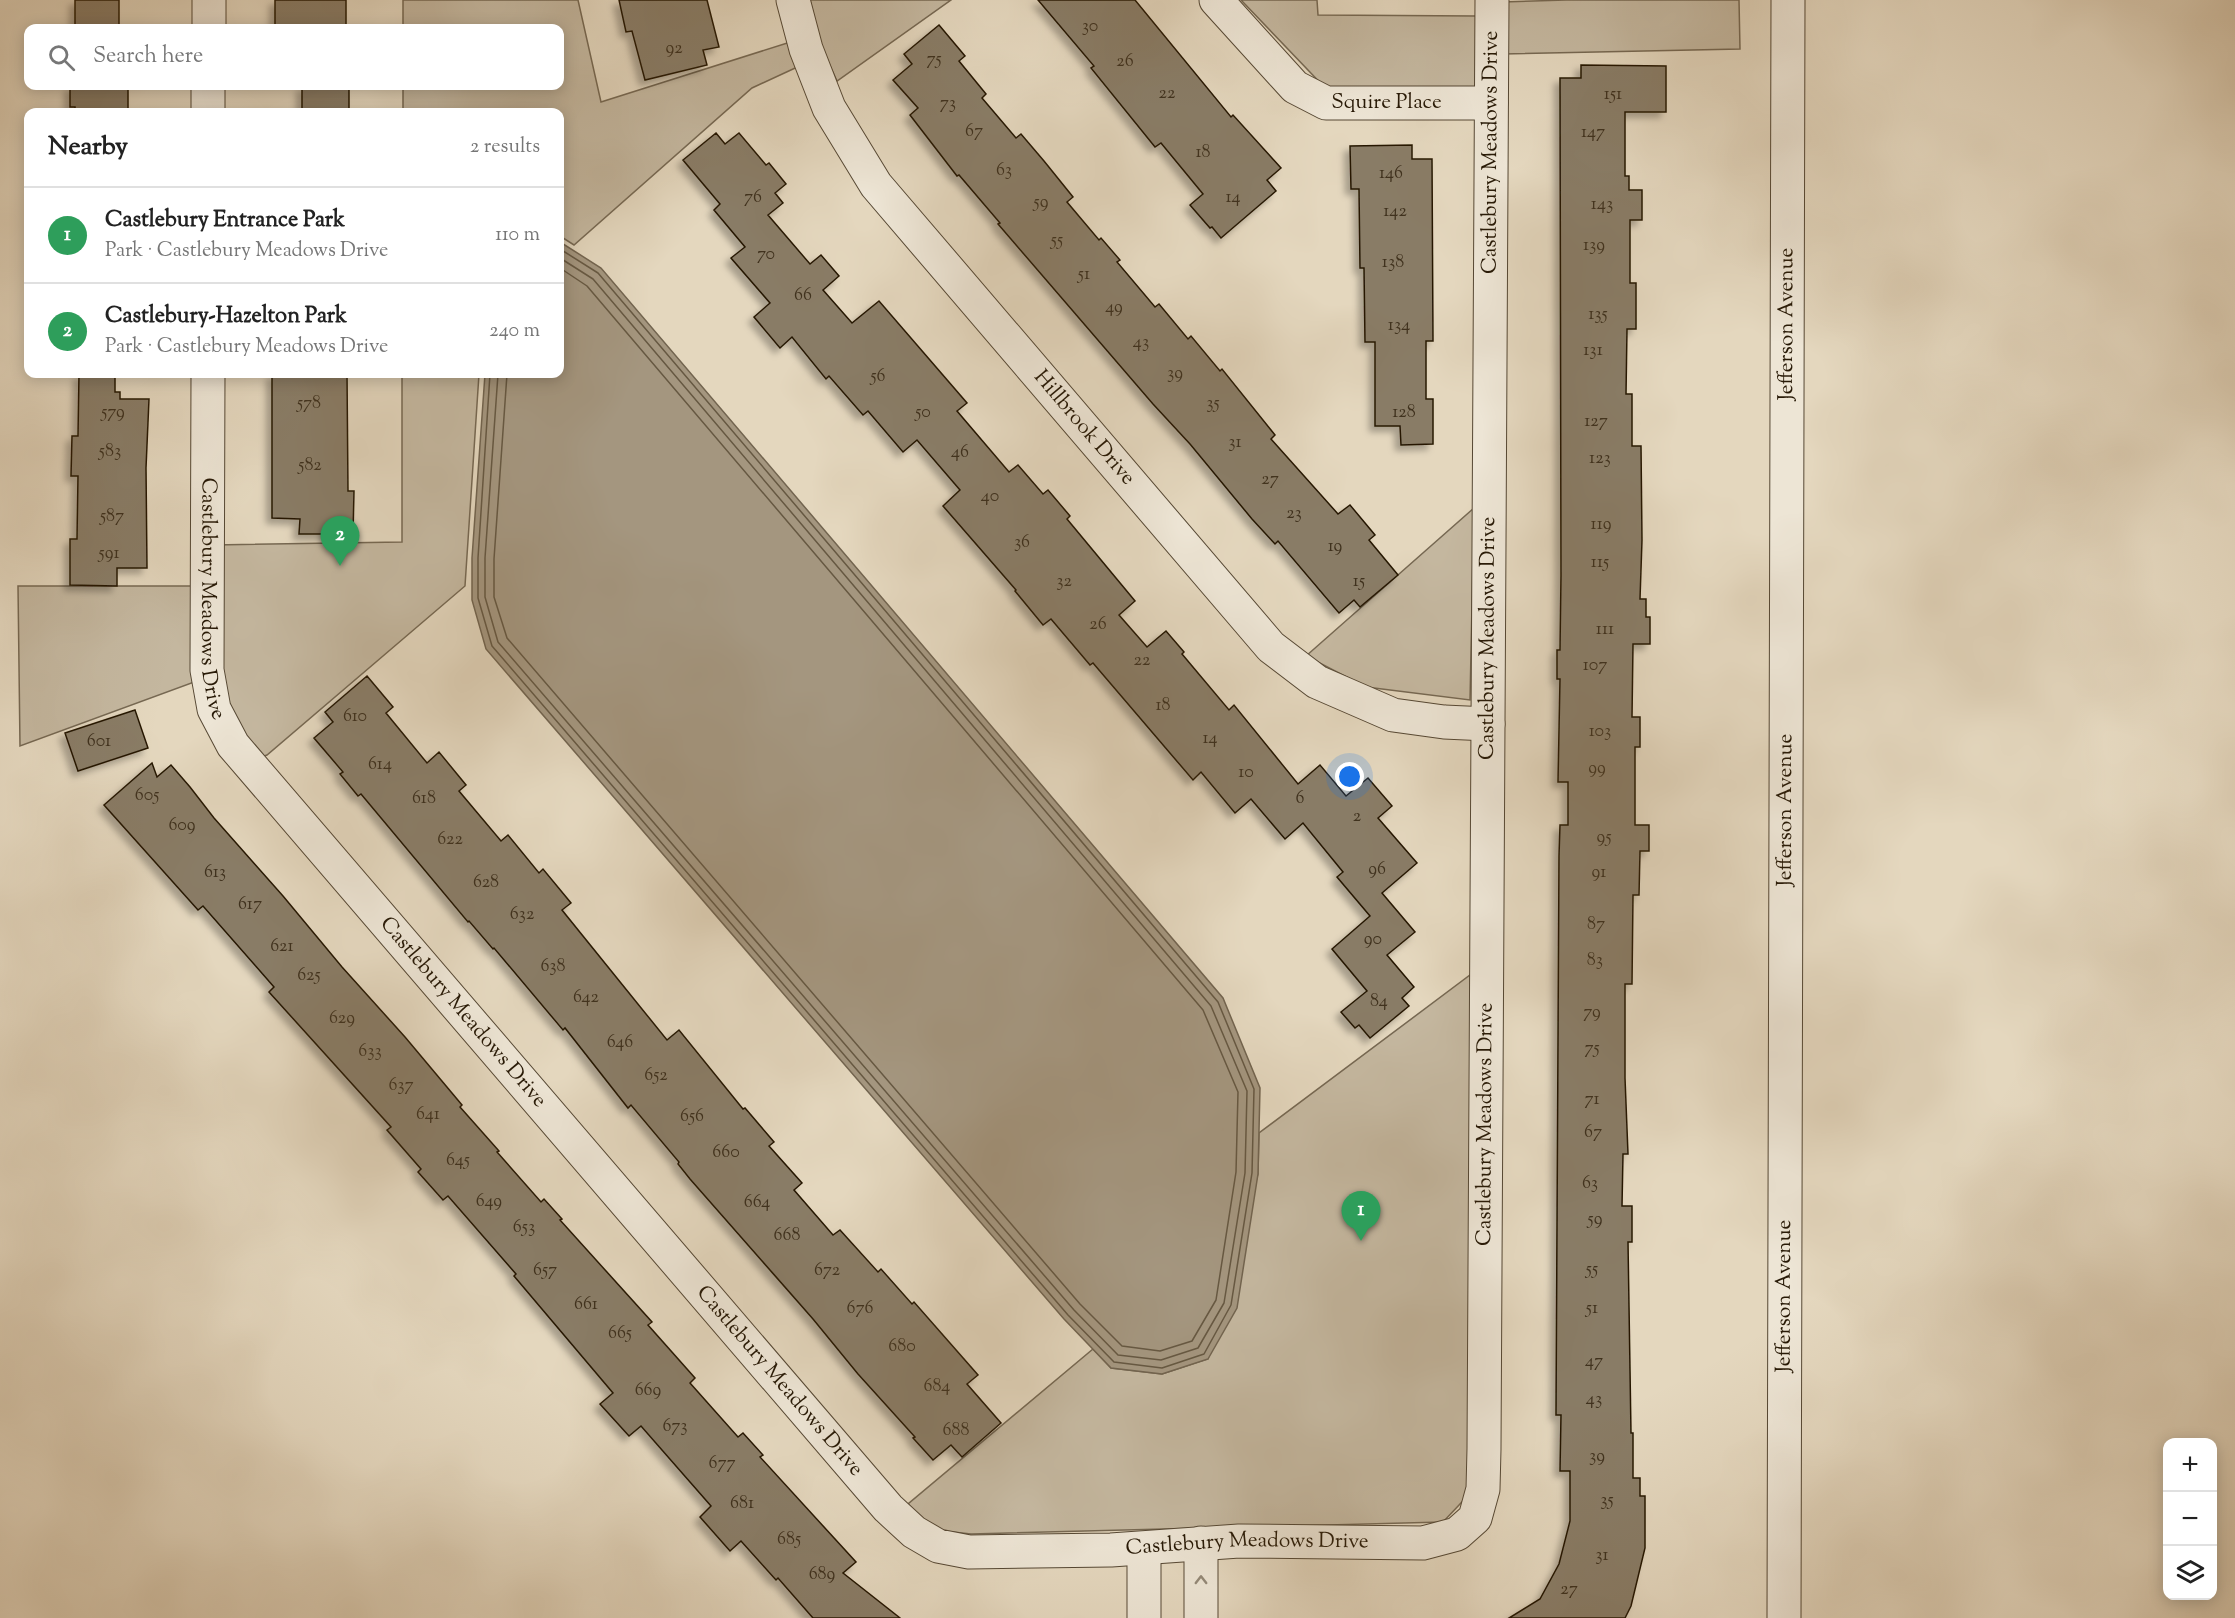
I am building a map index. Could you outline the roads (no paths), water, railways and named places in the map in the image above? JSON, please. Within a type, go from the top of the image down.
[{"type":"street","points":[[209,0],[209,24]]},
{"type":"street","name":"Hillbrook Drive","points":[[793,0],[806,49],[829,108],[876,185],[1271,647],[1317,682],[1393,715],[1444,722],[1488,723]]},
{"type":"street","name":"Squire Place","points":[[1216,0],[1294,87],[1326,103],[1491,103]]},
{"type":"street","name":"Castlebury Meadows Drive","points":[[208,378],[207,670],[213,709],[233,745],[888,1508],[914,1532],[938,1546],[969,1552],[1144,1549],[1239,1541],[1423,1544],[1457,1534],[1475,1518],[1483,1489],[1484,1449],[1492,0]]},
{"type":"street","name":"Jefferson Avenue","points":[[1784,1618],[1788,0]]},
{"type":"street","points":[[208,90],[208,108]]},
{"type":"street","points":[[1201,1543],[1201,1618]]},
{"type":"street","points":[[1144,1549],[1144,1618]]},
{"type":"water","points":[[564,245],[601,268],[1223,998],[1260,1088],[1258,1174],[1237,1308],[1208,1359],[1162,1374],[1111,1368],[1064,1319],[486,649],[472,600],[472,558],[485,378],[564,378]]},
{"type":"place","name":"Castlebury-Hazelton Park","points":[[340,566]]},
{"type":"place","name":"Castlebury Entrance Park","points":[[1361,1241]]}]
